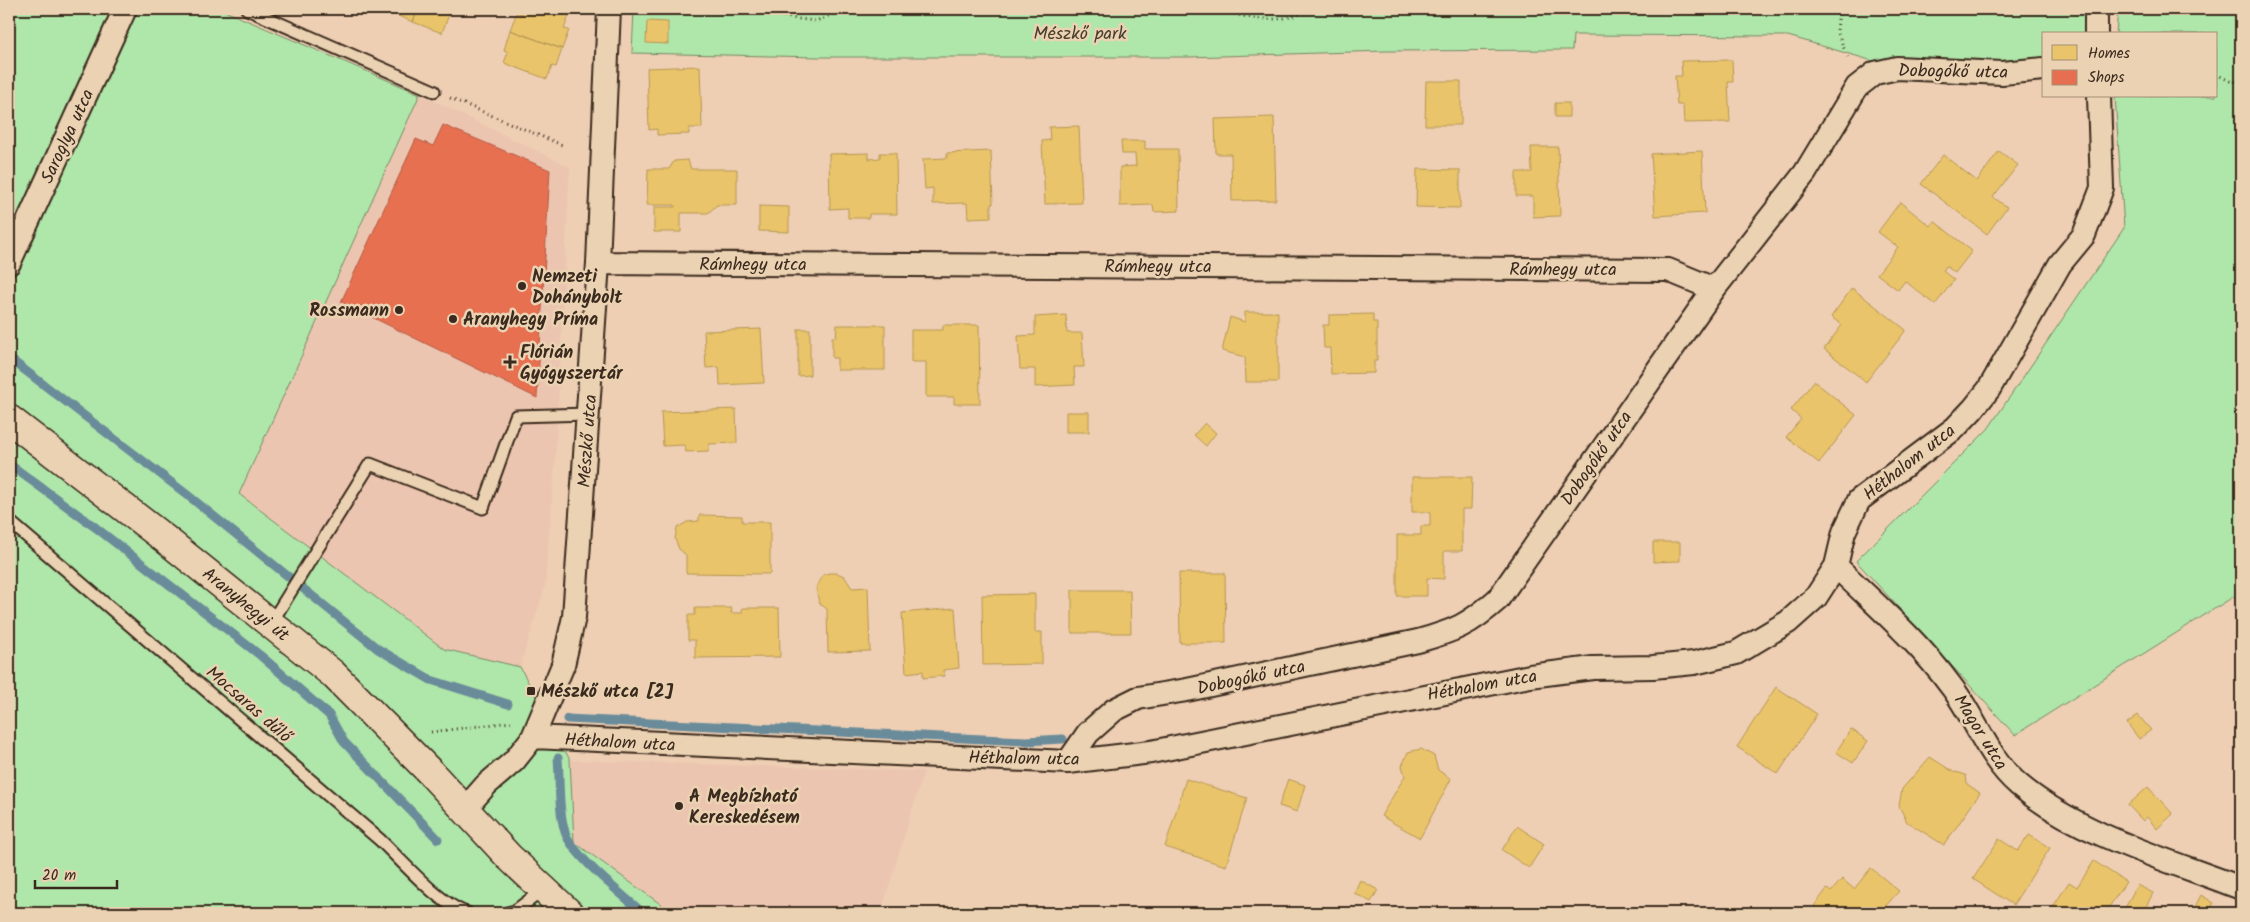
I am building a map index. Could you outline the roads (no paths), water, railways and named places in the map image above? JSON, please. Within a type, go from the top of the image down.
[{"type":"street","name":"Saroglya utca","points":[[9,263],[125,9]]},
{"type":"street","name":"Mészkő utca","points":[[465,809],[486,785],[514,761],[533,737],[563,665],[574,617],[598,263],[609,9]]},
{"type":"street","points":[[2096,9],[2096,32]]},
{"type":"street","name":"Dobogókő utca","points":[[1068,762],[1088,733],[1114,710],[1138,698],[1187,690],[1418,642],[1448,633],[1474,620],[1498,600],[1714,289],[1805,172],[1857,87],[1875,73],[1897,68],[2002,73],[2042,70]]},
{"type":"street","name":"Héthalom utca","points":[[533,737],[1068,762],[1151,752],[1530,676],[1593,668],[1653,667],[1694,663],[1736,653],[1788,622],[1816,597],[1836,566],[1844,532],[1859,500],[1955,428],[1973,410],[1989,389],[2060,264],[2084,235],[2102,188],[2099,98]]},
{"type":"street","name":"Rámhegy utca","points":[[598,263],[1668,270],[1714,289]]},
{"type":"street","name":"Aranyhegyi út","points":[[9,420],[165,539],[333,674],[465,809],[508,857],[569,913]]},
{"type":"street","name":"Magor utca","points":[[1836,566],[1918,645],[1953,688],[1999,766],[2019,786],[2044,803],[2102,835],[2241,888]]},
{"type":"lane","points":[[247,9],[434,91]]},
{"type":"lane","points":[[271,623],[370,464],[483,508],[516,416],[589,414]]},
{"type":"lane","name":"Mocsaras dűlő","points":[[9,521],[380,840],[431,889],[461,911],[467,913]]},
{"type":"lane","points":[[507,913],[515,911],[543,890]]},
{"type":"waterway","points":[[9,358],[185,493],[378,649],[431,680],[508,704]]},
{"type":"waterway","points":[[9,464],[95,527],[261,656],[329,715],[344,742],[438,839]]},
{"type":"waterway","points":[[567,719],[1026,741],[1063,739]]},
{"type":"waterway","points":[[558,758],[561,814],[565,832],[577,852],[643,913]]},
{"type":"place","name":"Nemzeti Dohánybolt","points":[[522,286]]},
{"type":"place","name":"Rossmann","points":[[399,310]]},
{"type":"place","name":"Aranyhegy Príma","points":[[453,319]]},
{"type":"place","name":"Flórián Gyógyszertár","points":[[510,362]]},
{"type":"place","name":"Mészkő utca [2]","points":[[531,691]]},
{"type":"place","name":"A Megbízható Kereskedésem","points":[[679,806]]},
{"type":"park label","name":"Mészkő park","points":[[1080,33]]}]
